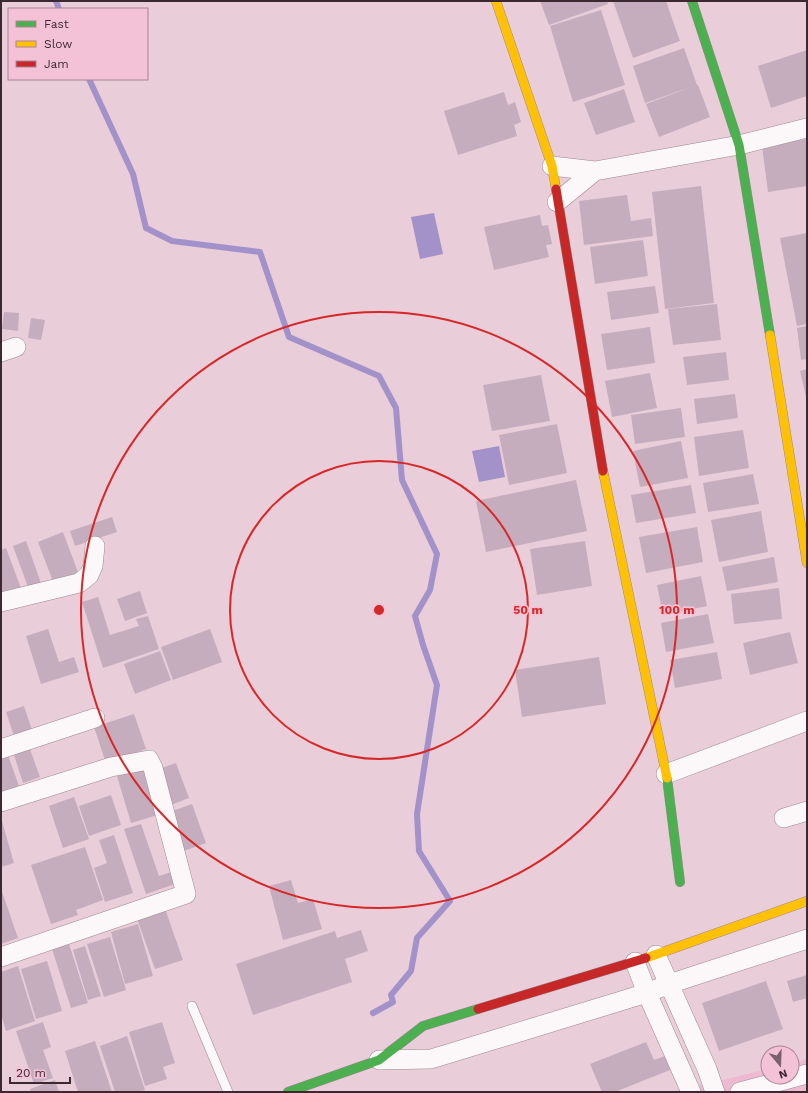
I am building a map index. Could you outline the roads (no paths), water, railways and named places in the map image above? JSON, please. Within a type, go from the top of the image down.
[{"type":"street","points":[[496,1],[552,166],[601,459],[666,774],[680,882]]},
{"type":"street","points":[[692,1],[739,145],[807,563]]},
{"type":"street","points":[[552,166],[594,171],[739,145],[807,128]]},
{"type":"street","points":[[557,202],[594,171]]},
{"type":"street","points":[[1,602],[79,583],[89,575],[93,566],[95,546]]},
{"type":"street","points":[[1,749],[95,718]]},
{"type":"street","points":[[666,774],[807,721]]},
{"type":"street","points":[[1,802],[111,767],[149,760],[153,768],[186,894],[1,957]]},
{"type":"street","points":[[784,818],[807,811]]},
{"type":"street","points":[[379,1060],[423,1026],[635,962],[807,901]]},
{"type":"street","points":[[288,1092],[379,1060],[431,1059],[647,992],[807,939]]},
{"type":"street","points":[[656,955],[707,1069],[714,1092]]},
{"type":"street","points":[[635,962],[691,1092]]},
{"type":"street","points":[[740,1092],[807,1074]]},
{"type":"lane","points":[[192,1006],[228,1092]]},
{"type":"waterway","points":[[56,1],[59,8]]},
{"type":"waterway","points":[[89,80],[133,174],[146,228],[172,241],[260,252],[289,337],[379,376],[396,408],[402,480],[437,554],[430,590],[415,616],[437,685],[417,814],[419,851],[450,901],[417,938],[411,971],[391,995],[393,1002],[373,1013]]}]
